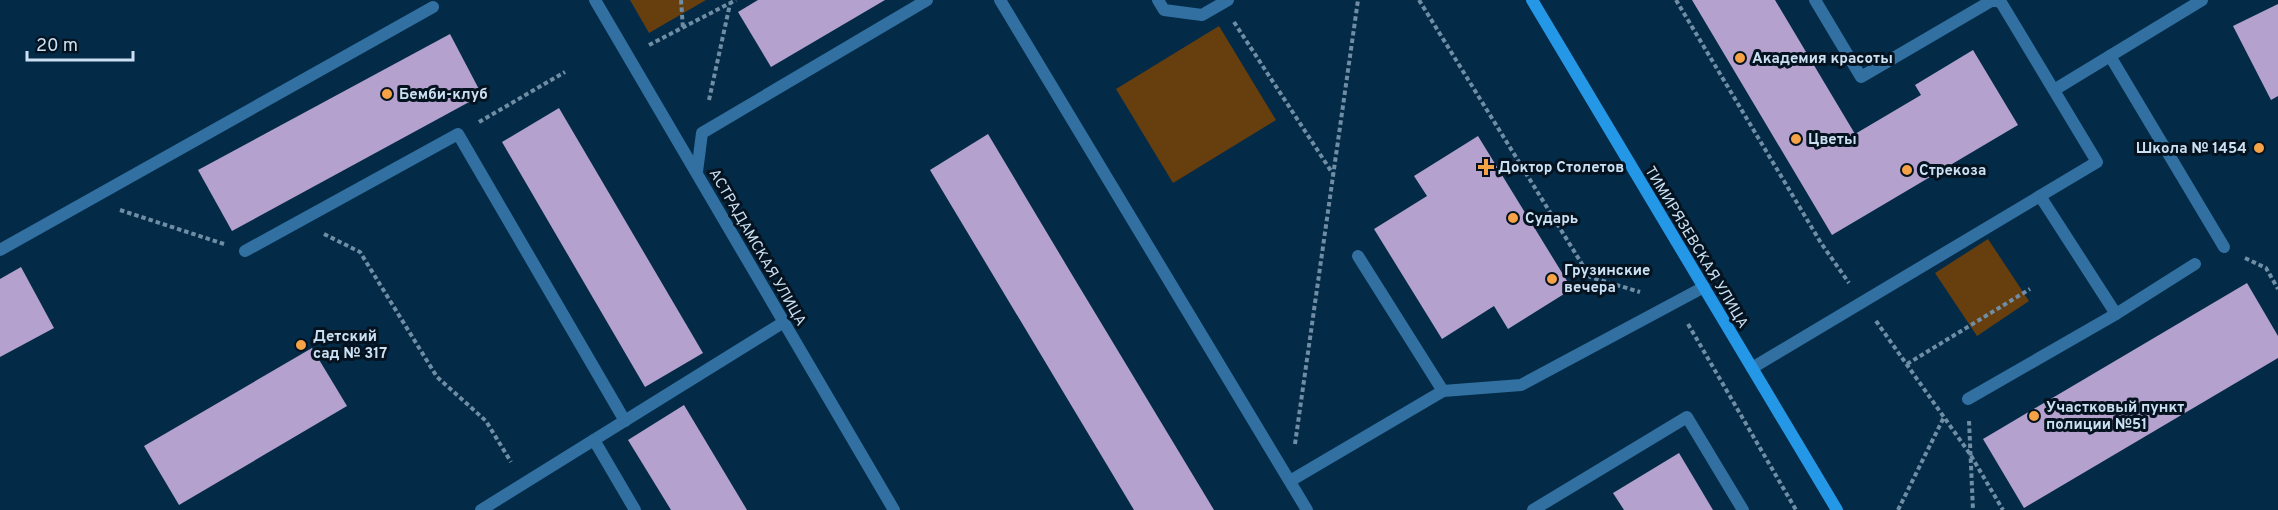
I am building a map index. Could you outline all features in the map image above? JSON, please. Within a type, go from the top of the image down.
[{"type":"main road","name":"ТИМИРЯЗЕВСКАЯ УЛИЦА","points":[[1532,0],[1837,510]]},
{"type":"street","name":"АСТРАДАМСКАЯ УЛИЦА","points":[[596,0],[894,510]]},
{"type":"street","points":[[697,172],[702,132],[927,0]]},
{"type":"street","points":[[1000,0],[1307,510]]},
{"type":"street","points":[[1158,0],[1164,10],[1202,15],[1225,2]]},
{"type":"street","points":[[1752,368],[2097,162],[2002,4],[1998,1],[1991,1],[1861,77],[1815,0]]},
{"type":"street","points":[[2054,90],[2202,0]]},
{"type":"street","points":[[0,250],[434,7]]},
{"type":"street","points":[[2110,56],[2224,247]]},
{"type":"street","points":[[245,251],[458,134],[625,421]]},
{"type":"street","points":[[2040,196],[2116,314]]},
{"type":"street","points":[[1358,256],[1443,391]]},
{"type":"street","points":[[1968,399],[2116,314],[2195,264]]},
{"type":"street","points":[[1290,481],[1443,391],[1521,385],[1704,287]]},
{"type":"street","points":[[482,510],[784,322]]},
{"type":"street","points":[[1533,510],[1687,417],[1743,510]]},
{"type":"street","points":[[594,440],[635,510]]},
{"type":"path","points":[[681,0],[683,29]]},
{"type":"path","points":[[649,45],[736,0]]},
{"type":"path","points":[[1290,481],[1358,0]]},
{"type":"path","points":[[1419,0],[1590,277],[1676,303],[1796,510]]},
{"type":"path","points":[[1676,0],[1821,243],[1970,454],[2004,510]]},
{"type":"path","points":[[1225,2],[1334,175]]},
{"type":"path","points":[[702,132],[730,4]]},
{"type":"path","points":[[458,134],[565,72]]},
{"type":"path","points":[[89,200],[245,251]]},
{"type":"path","points":[[298,221],[360,252],[436,377],[486,421],[524,483]]},
{"type":"path","points":[[1906,364],[2030,289]]},
{"type":"path","points":[[1968,399],[1973,510]]},
{"type":"path","points":[[1898,510],[1944,417]]},
{"type":"shaded area","points":[[630,0],[706,0],[649,33]]},
{"type":"shaded area","points":[[1219,26],[1276,120],[1173,183],[1116,89]]},
{"type":"shaded area","points":[[1988,239],[2029,301],[1977,336],[1935,273]]},
{"type":"building","points":[[758,0],[885,0],[771,67],[738,12]]},
{"type":"building","points":[[1692,0],[1775,0],[1855,134],[1921,95],[1915,85],[1973,50],[2018,125],[1832,235]]},
{"type":"building","points":[[2278,4],[2278,96],[2271,100],[2233,26]]},
{"type":"building","points":[[450,34],[482,95],[232,231],[198,170]]},
{"type":"building","points":[[559,108],[703,353],[645,387],[502,142]]},
{"type":"building","points":[[988,134],[1214,510],[1134,510],[930,170]]},
{"type":"building","points":[[1478,136],[1572,289],[1508,329],[1494,306],[1442,339],[1374,229],[1427,196],[1414,176]]},
{"type":"building","points":[[21,267],[54,328],[0,357],[0,279]]},
{"type":"building","points":[[2247,283],[2278,336],[2278,358],[2024,508],[1983,439]]},
{"type":"building","points":[[312,348],[347,406],[179,505],[144,446]]},
{"type":"building","points":[[684,405],[747,510],[671,510],[628,440]]},
{"type":"building","points":[[1679,453],[1713,510],[1624,510],[1613,493]]},
{"type":"place","name":"Академия красоты","points":[[1740,58]]},
{"type":"place","name":"Бемби-клуб","points":[[387,94]]},
{"type":"place","name":"Цветы","points":[[1796,139]]},
{"type":"place","name":"Школа № 1454","points":[[2259,148]]},
{"type":"place","name":"Доктор Столетов","points":[[1486,167]]},
{"type":"place","name":"Стрекоза","points":[[1907,170]]},
{"type":"place","name":"Сударь","points":[[1513,218]]},
{"type":"place","name":"Грузинские вечера","points":[[1552,279]]},
{"type":"place","name":"Детский сад № 317","points":[[301,345]]},
{"type":"place","name":"Участковый пункт полиции №51","points":[[2034,416]]}]
